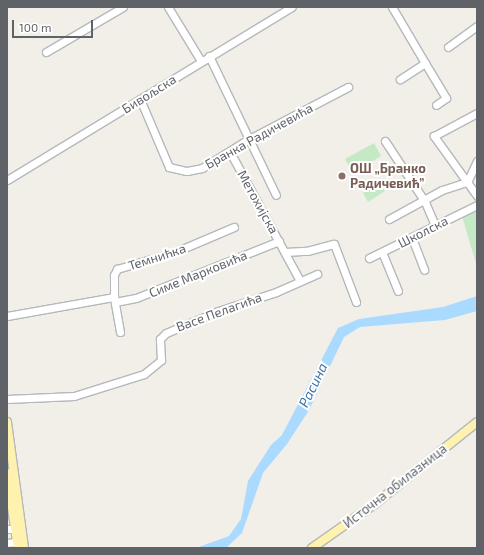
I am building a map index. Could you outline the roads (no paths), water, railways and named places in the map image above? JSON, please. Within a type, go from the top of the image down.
[{"type":"main road","points":[[7,422],[11,495],[11,529],[17,545]]},
{"type":"main road","name":"Источна обилазница","points":[[312,548],[376,503],[477,422]]},
{"type":"main road","points":[[7,473],[24,548]]},
{"type":"street","points":[[46,52],[123,7]]},
{"type":"street","points":[[168,7],[201,61]]},
{"type":"street","name":"Бивољска","points":[[7,180],[291,7]]},
{"type":"street","points":[[392,7],[446,98],[436,106]]},
{"type":"street","points":[[448,47],[477,26]]},
{"type":"street","name":"Метохијска","points":[[209,56],[276,195]]},
{"type":"street","points":[[400,79],[425,63]]},
{"type":"street","name":"Бранка Радичевића","points":[[140,100],[164,158],[172,168],[198,169],[230,152],[249,139],[348,88]]},
{"type":"street","points":[[477,113],[434,136],[477,196]]},
{"type":"street","points":[[385,141],[425,202],[435,226]]},
{"type":"street","name":"Метохијска","points":[[230,152],[300,281]]},
{"type":"street","points":[[389,219],[425,202],[442,190],[467,182],[477,161]]},
{"type":"street","name":"Школска","points":[[369,258],[477,205]]},
{"type":"street","name":"Темнићка","points":[[120,332],[115,299],[114,275],[116,269],[175,252],[234,227]]},
{"type":"street","points":[[412,238],[424,270]]},
{"type":"street","name":"Симе Марковића","points":[[7,316],[115,299],[136,298],[174,285],[279,241]]},
{"type":"street","points":[[285,252],[306,251],[334,244],[356,302]]},
{"type":"street","points":[[382,252],[398,291]]},
{"type":"street","name":"Васе Пелагића","points":[[7,399],[74,396],[115,385],[144,374],[161,360],[160,339],[166,333],[317,274]]},
{"type":"street","points":[[7,543],[17,545]]},
{"type":"water","name":"Расина","points":[[477,296],[477,311],[445,320],[360,327],[344,337],[309,410],[287,444],[263,473],[242,533],[226,548],[196,548],[229,536],[241,519],[248,481],[271,445],[282,435],[338,328],[359,319],[443,307]]},
{"type":"place","name":"ОШ „Бранко Радичевић”","points":[[342,176]]}]
